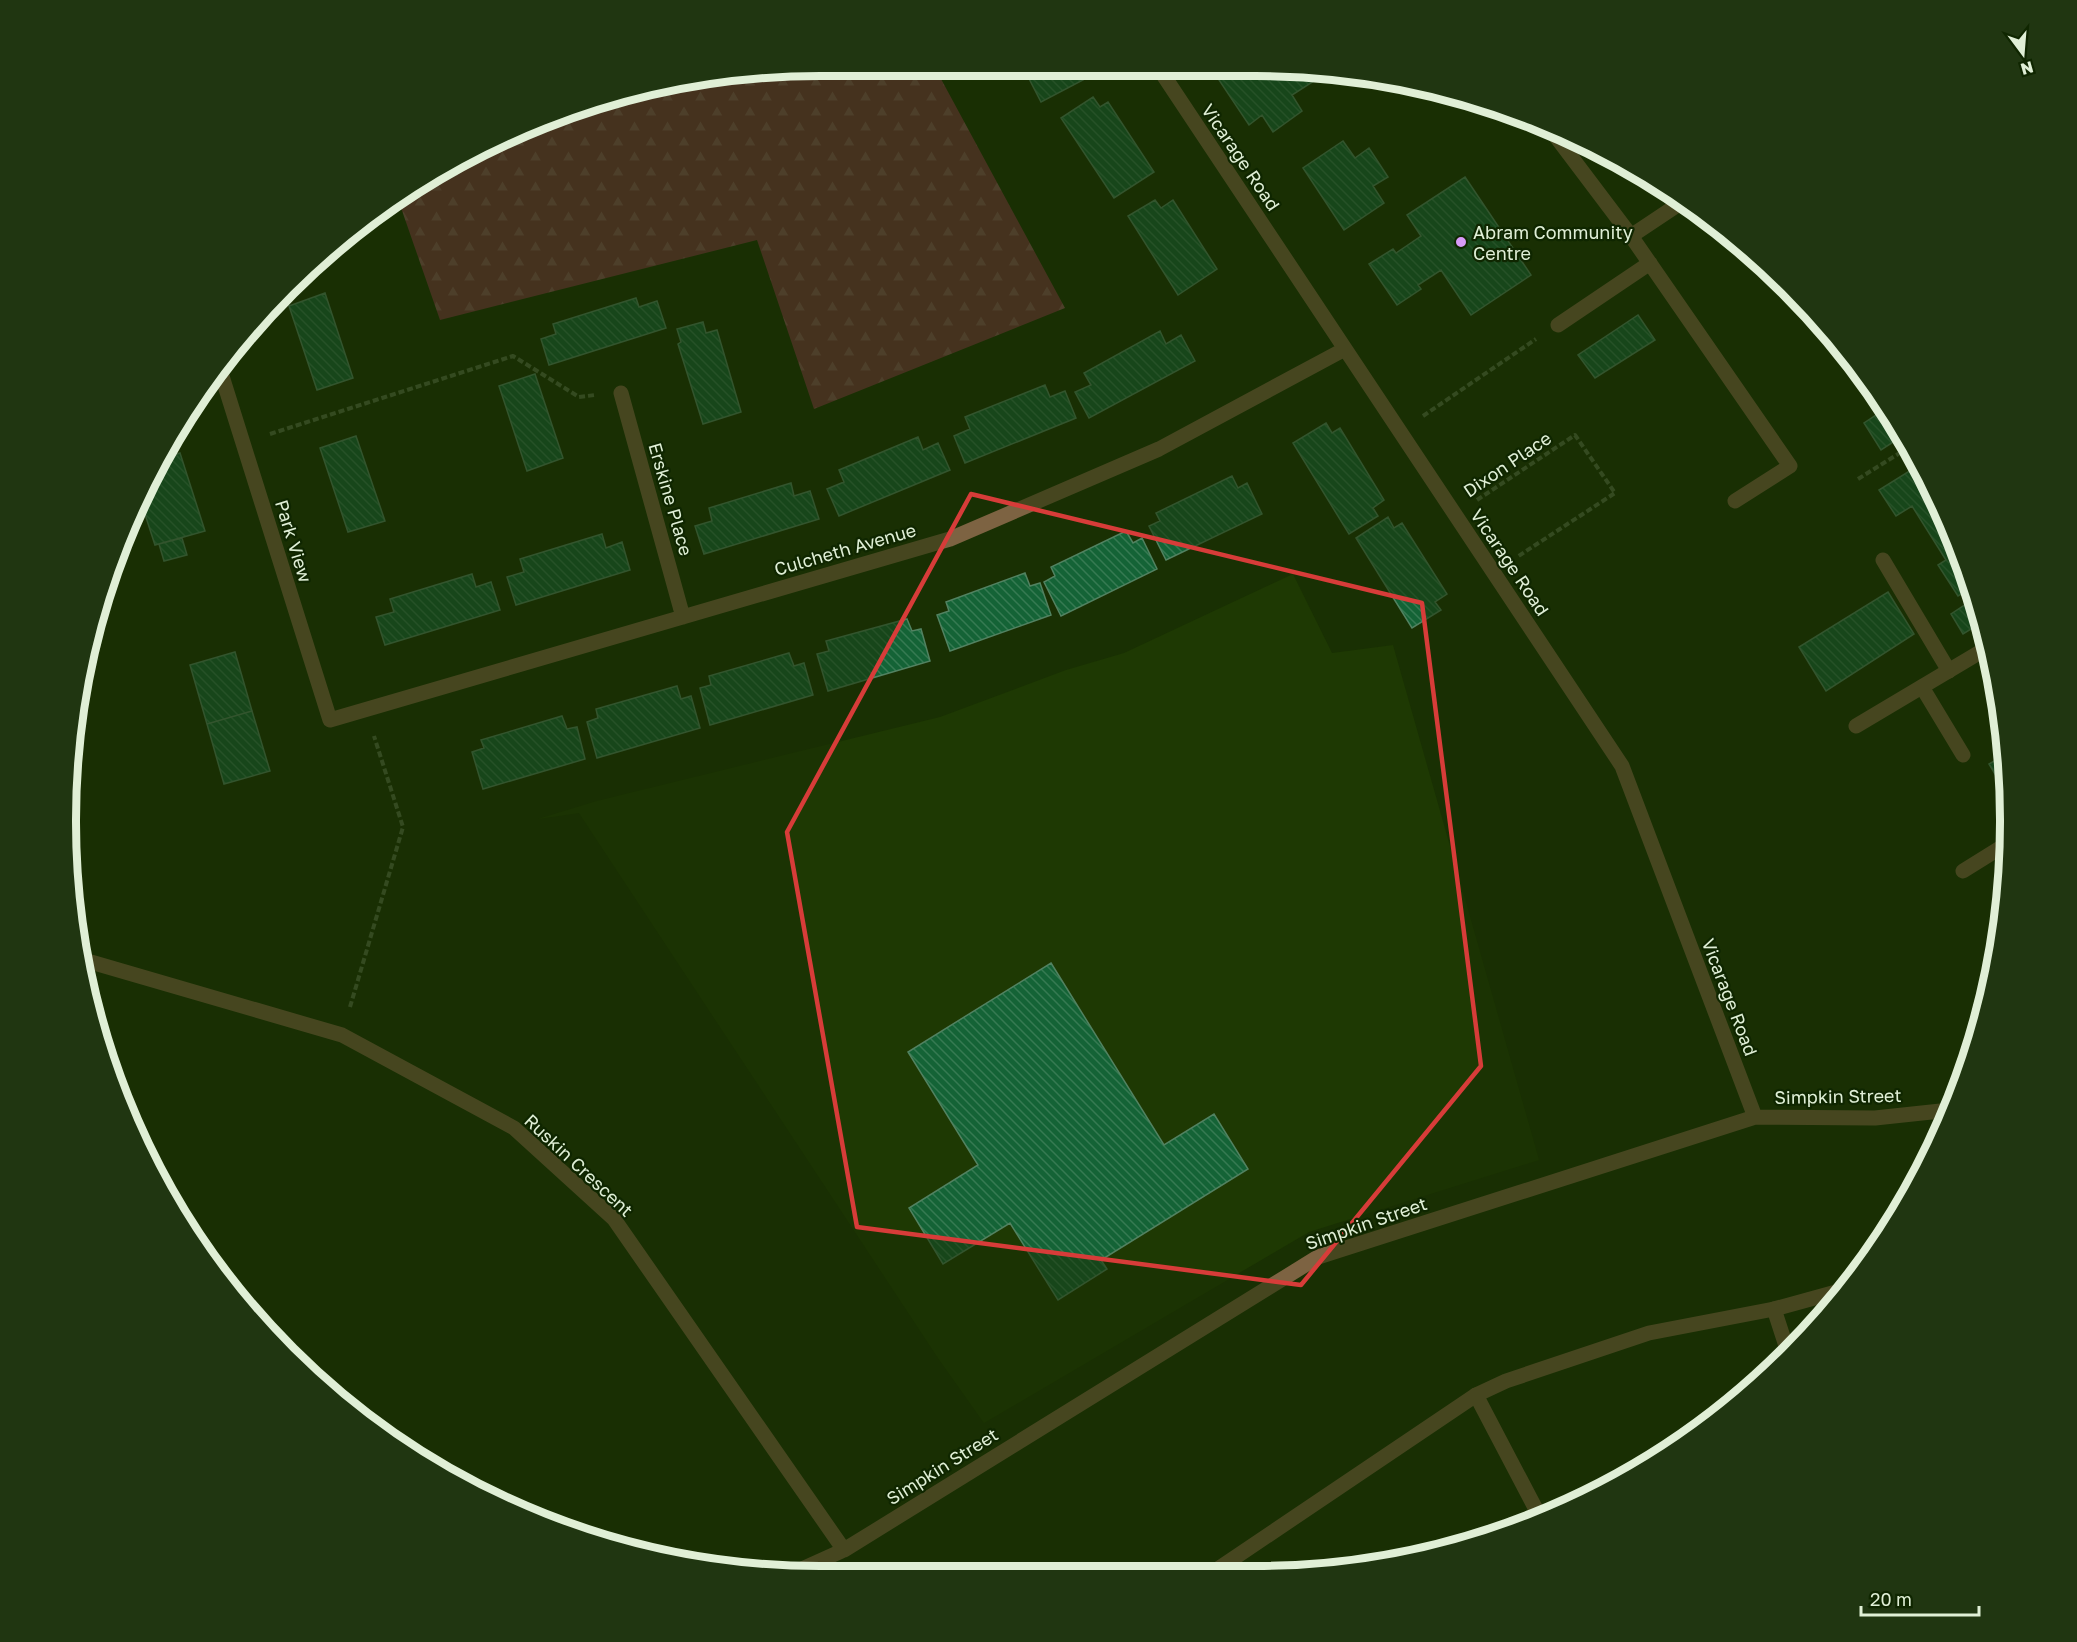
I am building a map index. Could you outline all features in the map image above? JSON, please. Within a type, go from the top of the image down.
[{"type":"street","name":"Vicarage Road","points":[[1164,76],[1622,766],[1755,1117]]},
{"type":"street","points":[[1560,141],[1650,263],[1790,466],[1735,501]]},
{"type":"street","points":[[1631,237],[1676,207]]},
{"type":"street","points":[[1558,325],[1650,263]]},
{"type":"street","name":"Culcheth Avenue","points":[[330,720],[950,539],[1159,448],[1345,349]]},
{"type":"street","name":"Park View","points":[[223,378],[330,720]]},
{"type":"street","name":"Erskine Place","points":[[621,393],[683,616]]},
{"type":"street","points":[[1883,560],[1949,671]]},
{"type":"street","points":[[1856,726],[1980,652]]},
{"type":"street","points":[[1922,687],[1963,755]]},
{"type":"street","points":[[1963,871],[1999,848]]},
{"type":"street","name":"Ruskin Crescent","points":[[90,962],[342,1035],[514,1128],[614,1219],[844,1550]]},
{"type":"street","name":"Simpkin Street","points":[[809,1566],[844,1550],[1318,1257],[1755,1117],[1875,1118],[1942,1111]]},
{"type":"street","points":[[1225,1566],[1476,1395],[1506,1381],[1649,1333],[1774,1308],[1831,1293]]},
{"type":"street","points":[[1774,1308],[1785,1344]]},
{"type":"street","points":[[1476,1395],[1537,1511]]},
{"type":"path","points":[[1400,431],[1558,325]]},
{"type":"path","points":[[243,443],[513,356],[579,397],[621,393]]},
{"type":"path","name":"Dixon Place","points":[[1455,515],[1575,435],[1615,493],[1493,572]]},
{"type":"path","points":[[1858,479],[1902,451]]},
{"type":"path","points":[[342,1035],[403,827],[365,710]]},
{"type":"highlighted area","points":[[971,494],[1422,603],[1481,1066],[1301,1285],[857,1227],[787,832]]},
{"type":"shaded area","points":[[1293,574],[1332,653],[1393,645],[1539,1160],[1309,1232],[984,1423],[938,1358],[579,813],[538,819],[597,801],[940,717],[1066,670],[1124,653]]},
{"type":"green space","points":[[821,76],[939,76],[1065,308],[814,409],[757,240],[440,320],[401,207],[407,202],[492,153],[536,133],[628,102],[724,83]]},
{"type":"building","points":[[1028,76],[1081,76],[1083,80],[1041,102]]},
{"type":"building","points":[[1225,76],[1317,79],[1292,95],[1302,111],[1273,132],[1262,115],[1249,125],[1219,80]]},
{"type":"building","points":[[1093,97],[1100,107],[1108,102],[1154,172],[1114,198],[1061,118]]},
{"type":"building","points":[[1343,141],[1355,158],[1369,148],[1388,177],[1373,186],[1384,203],[1344,230],[1303,168]]},
{"type":"building","name":"Abram Community Centre","points":[[1465,177],[1531,275],[1471,315],[1441,270],[1418,285],[1421,289],[1397,305],[1369,264],[1393,249],[1396,253],[1421,236],[1407,215]]},
{"type":"building","points":[[1155,200],[1161,208],[1173,200],[1217,269],[1178,295],[1128,216]]},
{"type":"building","points":[[325,293],[353,378],[317,390],[289,306]]},
{"type":"building","points":[[636,298],[639,307],[657,301],[666,328],[549,365],[541,339],[556,334],[553,324]]},
{"type":"building","points":[[1638,315],[1655,340],[1595,378],[1578,355]]},
{"type":"building","points":[[703,322],[706,333],[717,330],[741,412],[703,424],[678,344],[681,342],[677,329]]},
{"type":"building","points":[[1160,331],[1166,344],[1181,335],[1195,361],[1089,418],[1075,392],[1091,385],[1084,373]]},
{"type":"building","points":[[535,374],[563,458],[527,471],[499,386]]},
{"type":"building","points":[[1045,385],[1050,397],[1065,391],[1076,418],[965,463],[954,436],[970,429],[965,417]]},
{"type":"building","points":[[1879,413],[1896,440],[1881,450],[1864,423]]},
{"type":"building","points":[[1326,423],[1332,433],[1340,428],[1384,500],[1373,508],[1378,516],[1349,534],[1293,443]]},
{"type":"building","points":[[356,436],[385,521],[348,532],[320,448]]},
{"type":"building","points":[[918,437],[923,450],[938,443],[950,470],[839,516],[827,489],[844,482],[839,470]]},
{"type":"building","points":[[180,453],[205,531],[155,545],[144,512],[173,455]]},
{"type":"building","points":[[1912,469],[1944,536],[1965,597],[1963,593],[1958,596],[1938,565],[1946,560],[1912,506],[1896,516],[1879,490]]},
{"type":"building","points":[[1232,476],[1238,488],[1247,483],[1262,514],[1166,560],[1149,526],[1160,521],[1156,513]]},
{"type":"building","points":[[791,483],[794,496],[810,491],[819,519],[704,554],[695,526],[712,521],[709,508]]},
{"type":"building","points":[[1388,517],[1394,528],[1402,523],[1447,594],[1435,602],[1441,610],[1412,628],[1356,538]]},
{"type":"building","points":[[1126,531],[1133,543],[1142,538],[1157,569],[1061,616],[1044,582],[1055,576],[1051,567]]},
{"type":"building","points":[[602,534],[606,548],[622,542],[630,570],[516,605],[507,577],[524,572],[520,559]]},
{"type":"building","points":[[182,538],[187,555],[164,561],[159,544]]},
{"type":"building","points":[[1025,573],[1030,586],[1040,583],[1051,615],[950,651],[937,615],[949,611],[946,602]]},
{"type":"building","points":[[472,574],[476,587],[491,582],[500,610],[385,645],[376,617],[394,612],[390,599]]},
{"type":"building","points":[[1888,592],[1914,634],[1826,691],[1799,647]]},
{"type":"building","points":[[1967,603],[1975,627],[1963,634],[1951,614]]},
{"type":"building","points":[[907,619],[912,631],[921,629],[930,661],[828,691],[817,654],[829,651],[826,641]]},
{"type":"building","points":[[235,652],[252,711],[207,724],[190,665]]},
{"type":"building","points":[[789,653],[794,666],[804,663],[813,695],[710,725],[700,688],[711,685],[709,676]]},
{"type":"building","points":[[677,686],[681,699],[691,696],[700,728],[597,758],[587,722],[598,718],[596,709]]},
{"type":"building","points":[[252,711],[270,771],[224,784],[207,724]]},
{"type":"building","points":[[562,716],[567,729],[577,727],[585,759],[483,789],[472,752],[484,748],[481,740]]},
{"type":"building","points":[[1998,759],[1999,781],[1989,764]]},
{"type":"building","points":[[1051,963],[1164,1145],[1214,1114],[1248,1169],[1101,1260],[1107,1269],[1058,1300],[1010,1223],[943,1264],[909,1208],[978,1165],[908,1052]]},
{"type":"place","name":"Abram Community Centre","points":[[1461,242]]}]
